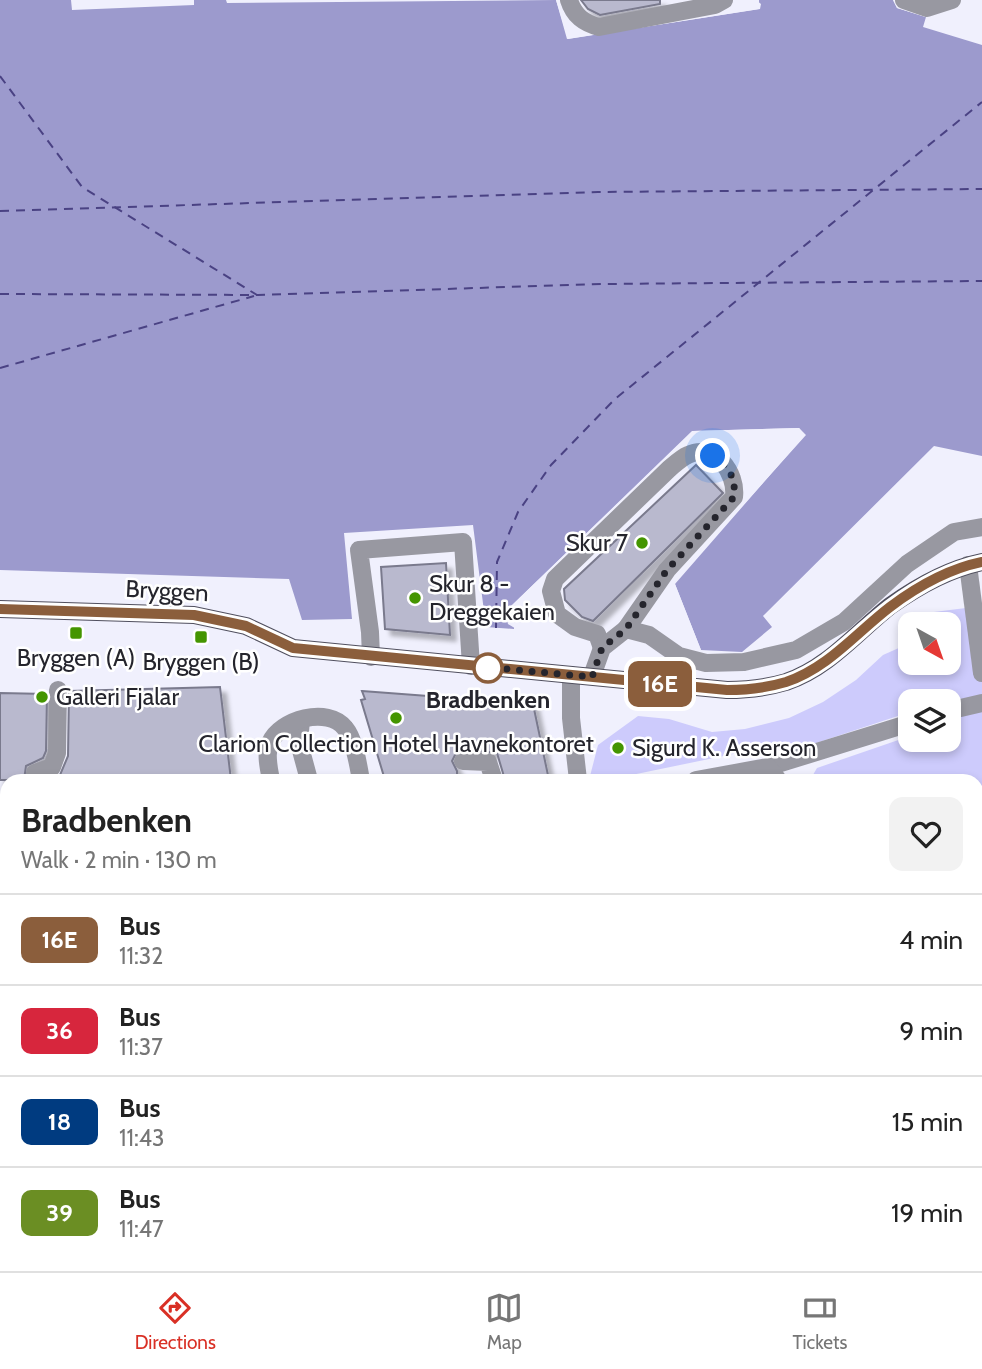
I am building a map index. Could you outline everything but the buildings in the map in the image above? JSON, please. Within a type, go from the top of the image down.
[{"type":"main road","points":[[571,675],[727,690],[754,690],[786,682],[837,654],[917,588],[975,564]]},
{"type":"main road","name":"Bryggen","points":[[0,609],[194,615],[246,626],[293,648],[571,675]]},
{"type":"street","points":[[569,0],[584,23],[599,27],[715,5],[723,0]]},
{"type":"street","points":[[904,0],[927,8],[952,0]]},
{"type":"street","points":[[592,677],[602,648],[626,629],[667,570],[734,497],[735,486],[731,472],[713,456],[702,452],[688,454],[555,579],[551,591],[557,614],[575,627],[597,634],[602,648]]},
{"type":"street","points":[[626,629],[649,635],[679,656],[706,663],[744,662],[796,650],[844,622],[907,564],[954,531],[982,527]]},
{"type":"street","points":[[370,657],[370,632],[359,550],[463,542],[471,666]]},
{"type":"street","points":[[975,564],[982,673]]},
{"type":"street","points":[[571,675],[574,774]]},
{"type":"street","points":[[35,774],[52,766],[57,753],[58,690]]},
{"type":"street","points":[[961,708],[982,703]]},
{"type":"street","points":[[270,774],[268,745],[275,733],[301,720],[322,716],[338,721],[346,729],[359,774]]},
{"type":"street","points":[[301,720],[299,743],[307,774]]},
{"type":"street","points":[[779,774],[898,728]]},
{"type":"street","points":[[463,761],[488,762],[492,774]]},
{"type":"shaded area","points":[[0,0],[71,0],[72,10],[194,5],[194,0],[226,0],[227,3],[556,0],[568,39],[759,9],[759,0],[893,0],[897,8],[982,35],[982,456],[934,446],[763,616],[772,627],[742,652],[701,650],[675,584],[805,435],[799,428],[692,431],[506,611],[508,624],[514,625],[514,629],[486,627],[473,525],[344,533],[352,619],[302,620],[289,579],[0,570]]},
{"type":"shaded area","points":[[982,606],[982,774],[814,774],[817,768],[898,740],[898,752],[961,752],[961,689],[898,689],[898,716],[801,748],[743,752],[636,774],[591,774],[598,745],[638,716],[669,719],[712,732],[745,729],[789,718],[823,702],[856,680],[883,655],[898,648],[898,676],[961,676],[961,612],[934,612]]},
{"type":"pier","points":[[556,0],[560,0],[570,35],[757,6],[756,0],[761,4],[760,9],[567,39]]},
{"type":"pier","points":[[893,0],[982,31],[982,45],[923,27],[926,17],[897,8]]},
{"type":"pier","points":[[799,428],[806,435],[676,580],[675,584],[701,650],[697,649],[672,585],[673,578],[801,435],[797,432],[694,434],[509,612],[511,621],[517,623],[518,630],[508,624],[506,611],[693,431]]},
{"type":"ferry route","points":[[0,76],[82,187],[257,295]]},
{"type":"ferry route","points":[[496,628],[497,562],[518,512],[551,465],[615,399],[982,102]]},
{"type":"ferry route","points":[[0,211],[598,192],[982,189]]},
{"type":"ferry route","points":[[0,294],[258,295],[601,284],[982,281]]},
{"type":"ferry route","points":[[0,368],[254,296]]},
{"type":"bus line","name":"16E","points":[[0,609],[194,615],[246,626],[293,648],[529,672],[727,690],[754,690],[786,682],[811,670],[837,654],[890,607],[917,588],[944,574],[982,562]]},
{"type":"place","name":"Skur 7","points":[[642,543]]},
{"type":"place","name":"Skur 8 - Dreggekaien","points":[[415,598]]},
{"type":"place","name":"Bryggen (A)","points":[[76,633]]},
{"type":"place","name":"Bryggen (B)","points":[[201,637]]},
{"type":"place","name":"Bradbenken","points":[[488,668]]},
{"type":"place","name":"Galleri Fjalar","points":[[42,697]]},
{"type":"place","name":"Clarion Collection Hotel Havnekontoret","points":[[396,718]]},
{"type":"place","name":"Sigurd K. Asserson","points":[[618,748]]},
{"type":"route","points":[[488,668],[485,667],[592,677],[602,648],[626,629],[667,570],[734,497],[735,486],[731,472],[723,462],[713,456]]}]
